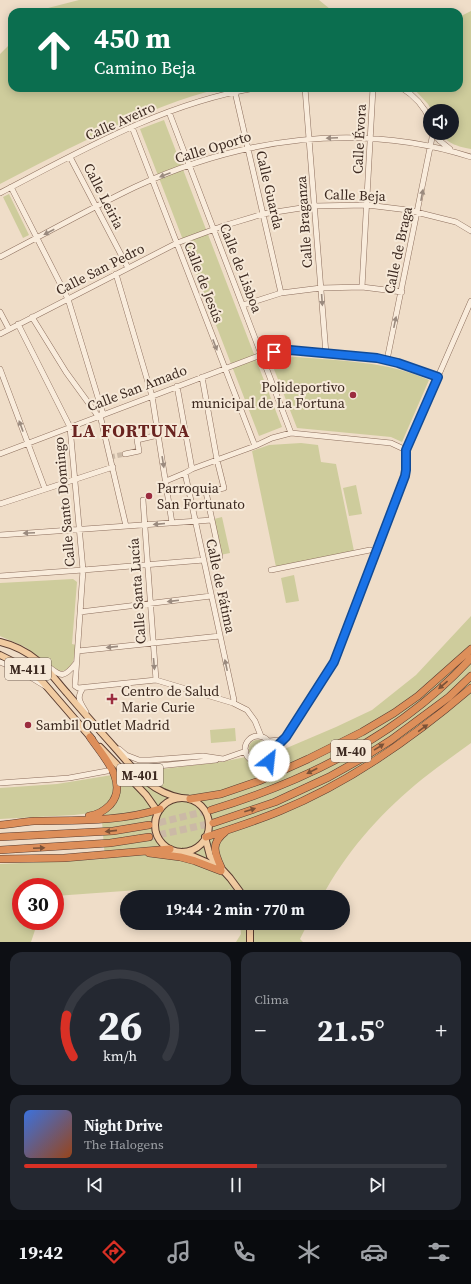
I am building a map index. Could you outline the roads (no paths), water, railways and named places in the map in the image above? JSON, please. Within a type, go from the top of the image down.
[{"type":"highway","points":[[190,799],[221,794],[259,782],[362,732],[394,713],[418,696],[471,649]]},
{"type":"highway","name":"M-40","points":[[211,810],[242,801],[271,790],[308,773],[375,737],[410,713],[456,674],[471,658]]},
{"type":"highway","name":"M-40","points":[[213,823],[275,802],[329,777],[392,740],[448,697],[471,677]]},
{"type":"highway","points":[[206,837],[281,811],[348,778],[423,728],[471,688]]},
{"type":"highway","points":[[49,822],[99,814],[113,802],[118,789],[116,776],[90,737]]},
{"type":"highway","points":[[0,825],[117,818],[158,810]]},
{"type":"highway","points":[[0,837],[113,831],[149,825]]},
{"type":"highway","points":[[221,869],[215,855],[215,845],[218,839],[228,830]]},
{"type":"highway","points":[[0,850],[110,843],[149,837]]},
{"type":"highway","points":[[0,859],[64,858],[170,848]]},
{"type":"highway","points":[[136,851],[180,857],[221,869]]},
{"type":"main road","name":"M-401","points":[[0,642],[18,649],[38,661],[125,760],[154,788],[170,796],[181,798]]},
{"type":"main road","name":"M-411","points":[[0,655],[26,668],[41,680],[90,737]]},
{"type":"main road","points":[[90,737],[146,795],[158,810]]},
{"type":"main road","points":[[181,851],[194,848],[200,844],[206,837],[209,827],[207,815],[200,805],[190,799],[181,798],[168,802],[158,810],[155,824],[157,834],[162,842],[170,848],[181,851],[221,869]]},
{"type":"main road","points":[[206,837],[210,856],[239,890]]},
{"type":"main road","points":[[250,930],[250,942]]},
{"type":"street","name":"Calle Aveiro","points":[[0,193],[132,127],[169,112],[235,92]]},
{"type":"street","name":"Calle Guarda","points":[[235,92],[281,293]]},
{"type":"street","name":"Calle Braganza","points":[[305,92],[326,354]]},
{"type":"street","name":"Calle Évora","points":[[362,287],[374,92]]},
{"type":"street","points":[[408,92],[423,107]]},
{"type":"street","name":"Calle de Lisboa","points":[[169,112],[188,166],[243,305],[291,433]]},
{"type":"street","name":"Calle de Jesús","points":[[132,127],[255,446]]},
{"type":"street","name":"Calle Oporto","points":[[0,257],[96,207],[152,180],[188,166],[248,148],[309,138],[371,138],[432,146],[471,157]]},
{"type":"street","points":[[432,140],[432,146]]},
{"type":"street","name":"Calle Oporto","points":[[439,140],[452,151]]},
{"type":"street","name":"Calle de Braga","points":[[387,360],[432,146]]},
{"type":"street","name":"Calle Leiria","points":[[70,157],[128,268]]},
{"type":"street","points":[[11,188],[68,299],[100,415],[126,526]]},
{"type":"street","name":"Calle Beja","points":[[213,229],[263,214],[314,206],[367,205],[418,212],[456,222],[471,231]]},
{"type":"street","name":"Calle San Pedro","points":[[0,334],[177,243],[213,229]]},
{"type":"street","points":[[116,274],[152,396],[172,523]]},
{"type":"street","points":[[243,305],[281,293],[321,288],[362,287],[402,292]]},
{"type":"street","points":[[261,736],[256,736],[249,740],[246,747],[249,758],[256,761],[263,761],[286,737],[334,662],[405,476],[406,450],[471,301]]},
{"type":"street","points":[[0,312],[9,329]]},
{"type":"street","points":[[32,317],[66,372],[100,415]]},
{"type":"street","name":"Calle Santo Domingo","points":[[18,324],[70,427],[83,570],[75,684],[76,687],[81,688],[79,700],[90,720]]},
{"type":"street","name":"Calle San Amado","points":[[0,454],[261,354],[290,350],[387,360],[438,377]]},
{"type":"street","points":[[0,369],[45,489]]},
{"type":"street","points":[[202,377],[217,460],[224,488],[206,492],[220,557]]},
{"type":"street","points":[[177,386],[192,469]]},
{"type":"street","points":[[166,481],[192,469],[255,446],[272,438],[291,433],[391,444],[406,450]]},
{"type":"street","points":[[125,454],[139,451],[137,440],[158,435]]},
{"type":"street","points":[[0,504],[113,467]]},
{"type":"street","name":"Calle de Fátima","points":[[185,473],[234,700],[233,703]]},
{"type":"street","name":"Calle Santa Lucía","points":[[143,500],[151,604],[152,643],[156,680]]},
{"type":"street","points":[[0,535],[212,520]]},
{"type":"street","points":[[271,570],[370,550]]},
{"type":"street","points":[[0,576],[204,560]]},
{"type":"street","points":[[80,612],[211,596]]},
{"type":"street","points":[[78,651],[220,636]]},
{"type":"street","points":[[38,661],[60,675],[70,671],[77,662]]},
{"type":"street","points":[[0,662],[23,673],[50,690]]},
{"type":"street","points":[[81,688],[156,680],[233,703],[246,710],[255,721],[261,736],[268,741],[271,746],[270,764],[273,768],[283,771]]},
{"type":"street","points":[[268,741],[279,740],[286,737]]},
{"type":"street","points":[[108,740],[126,755],[138,760],[203,756],[223,759]]},
{"type":"street","points":[[139,768],[223,759],[246,751]]},
{"type":"street","points":[[256,761],[261,772],[259,782]]},
{"type":"street","points":[[0,783],[69,778],[107,771]]},
{"type":"tunnel","points":[[110,457],[125,454]]},
{"type":"tunnel","points":[[110,771],[136,768]]},
{"type":"tunnel","points":[[149,825],[211,810]]},
{"type":"tunnel","points":[[149,837],[213,823]]},
{"type":"place","name":"Polideportivo municipal de La Fortuna","points":[[353,395]]},
{"type":"place","name":"Parroquia San Fortunato","points":[[149,496]]},
{"type":"place","name":"Centro de Salud Marie Curie","points":[[112,699]]},
{"type":"place","name":"Sambil Outlet Madrid","points":[[28,725]]},
{"type":"district","name":"LA FORTUNA","points":[[131,430]]}]
